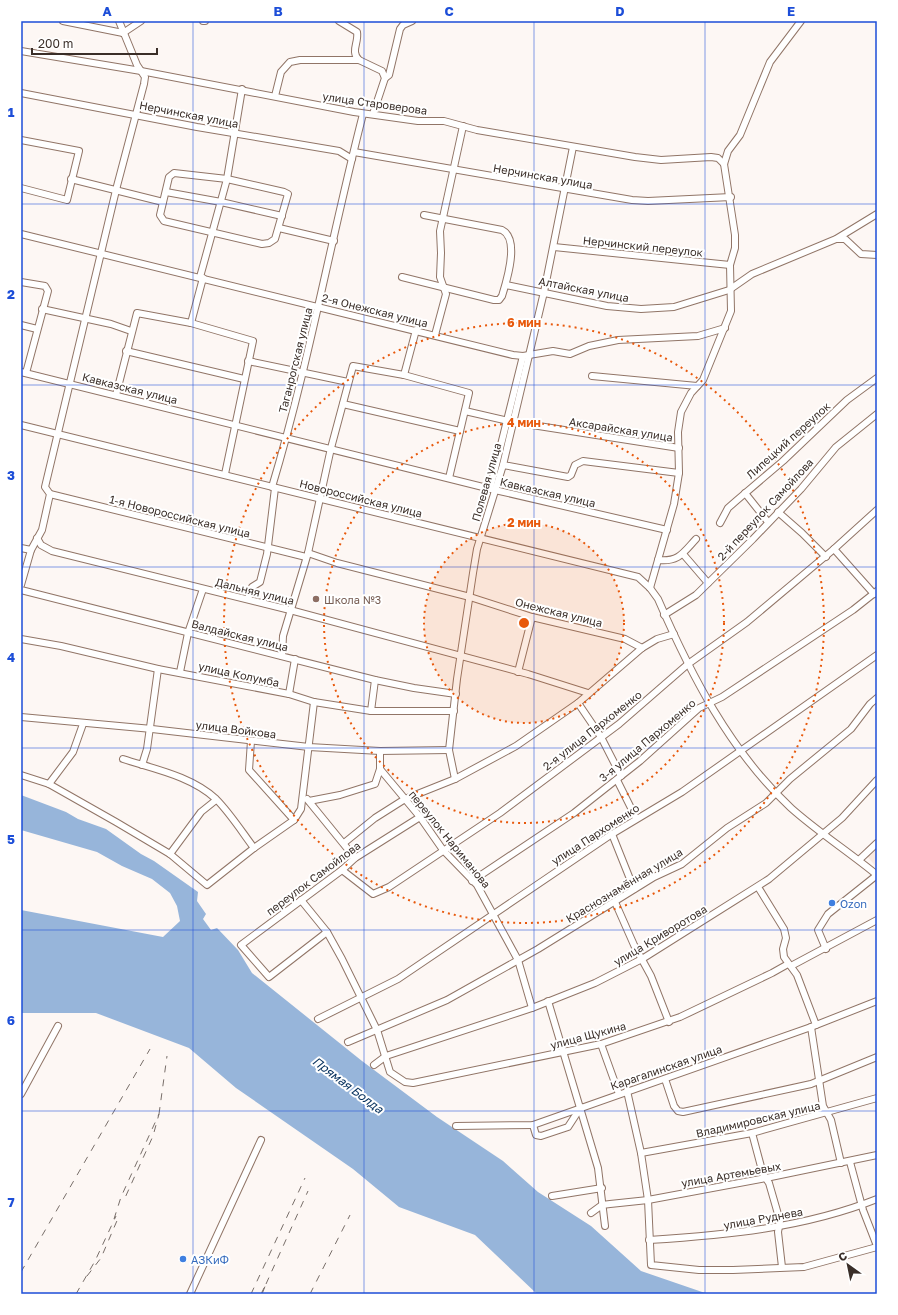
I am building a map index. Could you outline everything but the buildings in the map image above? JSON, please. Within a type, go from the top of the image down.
[{"type":"street","points":[[63,21],[123,33],[141,21]]},
{"type":"street","points":[[21,585],[31,550],[42,530],[50,494],[45,487],[57,434],[116,191],[144,84],[145,77],[137,65],[119,21]]},
{"type":"street","points":[[339,21],[357,32],[357,42],[354,49],[355,56],[359,60],[382,71],[385,78]]},
{"type":"street","points":[[373,114],[385,78],[389,76],[400,29],[412,21]]},
{"type":"street","points":[[650,588],[674,504],[679,473],[678,432],[681,412],[691,393],[703,380],[731,311],[729,290],[730,265],[735,248],[735,235],[731,197],[724,164],[728,151],[740,135],[770,62],[801,21]]},
{"type":"street","name":"улица Староверова","points":[[21,51],[242,89],[363,114],[373,114],[418,121],[444,121],[573,147],[661,160],[711,157],[718,158],[724,164]]},
{"type":"street","points":[[275,96],[281,72],[290,62],[300,60],[359,60]]},
{"type":"street","points":[[191,323],[212,232],[227,179],[242,89]]},
{"type":"street","name":"Нерчинская улица","points":[[21,93],[339,151],[352,159]]},
{"type":"street","name":"Таганрогская улица","points":[[248,599],[252,587],[260,582],[267,554],[274,487],[334,241],[363,114]]},
{"type":"street","points":[[435,334],[446,300],[440,276],[442,253],[440,237],[442,218],[463,126]]},
{"type":"street","points":[[21,140],[79,151],[67,200],[21,188]]},
{"type":"street","points":[[492,489],[526,355],[544,292],[573,147]]},
{"type":"street","name":"Нерчинская улица","points":[[354,152],[564,188],[601,196],[648,201],[731,197]]},
{"type":"street","points":[[174,173],[227,179],[288,194],[275,239],[269,243],[262,244],[164,221],[160,215],[166,192],[169,177],[174,173]]},
{"type":"street","points":[[71,179],[163,202]]},
{"type":"street","points":[[166,192],[221,202],[282,216]]},
{"type":"street","name":"Алтайская улица","points":[[506,285],[607,306],[658,310],[674,307],[729,290],[761,269],[836,239],[877,214]]},
{"type":"street","points":[[402,277],[499,300],[506,285],[511,254],[510,237],[507,232],[424,215]]},
{"type":"street","points":[[279,228],[334,241]]},
{"type":"street","name":"2-я Онежская улица","points":[[21,234],[416,330],[526,355],[553,352],[570,354],[589,346],[618,340],[698,336],[725,328]]},
{"type":"street","points":[[836,239],[845,239],[861,254],[877,255]]},
{"type":"street","name":"Нерчинский переулок","points":[[554,247],[730,265]]},
{"type":"street","points":[[21,282],[47,288],[48,291],[24,373]]},
{"type":"street","points":[[42,309],[111,324],[131,331]]},
{"type":"street","points":[[116,395],[131,331],[137,313],[191,323],[253,341],[225,474]]},
{"type":"street","points":[[21,325],[37,329]]},
{"type":"street","points":[[404,375],[416,330]]},
{"type":"street","points":[[126,351],[244,379]]},
{"type":"street","points":[[248,361],[348,382]]},
{"type":"street","points":[[282,656],[282,636],[307,555],[321,499],[331,448],[353,366],[357,365],[404,375],[469,393],[466,411],[448,478]]},
{"type":"street","name":"Кавказская улица","points":[[24,373],[235,424],[492,489],[666,530]]},
{"type":"street","points":[[592,376],[697,386]]},
{"type":"street","name":"Липецкий переулок","points":[[720,523],[728,508],[783,461],[847,400],[877,378]]},
{"type":"street","points":[[343,404],[460,432]]},
{"type":"street","name":"Аксарайская улица","points":[[466,411],[510,421],[679,448]]},
{"type":"street","name":"2-й переулок Самойлова","points":[[664,615],[696,595],[778,512],[836,447],[877,414]]},
{"type":"street","name":"Полевая улица","points":[[455,779],[449,750],[470,597],[492,489],[503,465],[510,421]]},
{"type":"street","name":"Новороссийская улица","points":[[21,425],[630,574],[644,580],[650,588],[670,626],[688,664],[740,752],[776,793],[823,834],[877,875]]},
{"type":"street","points":[[503,465],[568,476],[571,475],[575,465],[583,461],[679,473]]},
{"type":"street","points":[[745,493],[768,522]]},
{"type":"street","name":"1-я Новороссийская улица","points":[[50,494],[151,520],[307,555],[470,597]]},
{"type":"street","name":"2-я улица Пархоменко","points":[[342,870],[373,894],[389,887],[500,813],[619,724],[688,664],[747,622],[826,556],[877,510]]},
{"type":"street","points":[[778,512],[802,532],[826,556]]},
{"type":"street","name":"Дальняя улица","points":[[37,538],[41,545],[52,550],[290,610],[461,656],[588,693]]},
{"type":"street","points":[[658,560],[669,561],[682,554],[696,539]]},
{"type":"street","points":[[21,548],[31,550]]},
{"type":"street","points":[[834,549],[875,592]]},
{"type":"street","points":[[682,554],[708,583]]},
{"type":"street","points":[[180,672],[188,633],[203,588]]},
{"type":"street","name":"Валдайская улица","points":[[21,590],[188,633],[295,658],[375,680],[414,688],[456,694]]},
{"type":"street","name":"3-я улица Пархоменко","points":[[472,880],[574,813],[619,778],[699,708],[722,697],[853,610],[875,592]]},
{"type":"street","name":"Онежская улица","points":[[470,597],[532,617],[625,640],[642,648]]},
{"type":"street","points":[[518,672],[532,617]]},
{"type":"street","points":[[344,843],[375,818],[405,799],[455,779],[516,746],[578,703],[642,648],[657,639],[674,634]]},
{"type":"street","name":"улица Колумба","points":[[21,639],[61,646],[158,669],[289,694],[314,702],[371,711],[454,711]]},
{"type":"street","name":"улица Пархоменко","points":[[318,1019],[398,979],[636,818],[682,792],[877,655]]},
{"type":"street","points":[[289,694],[295,658]]},
{"type":"street","points":[[142,765],[150,730],[158,669]]},
{"type":"street","points":[[371,711],[375,680]]},
{"type":"street","name":"Краснознамённая улица","points":[[348,1042],[447,1000],[518,960],[654,877],[682,864],[726,828],[766,803],[790,779],[851,730],[870,704],[877,698]]},
{"type":"street","points":[[21,775],[49,784],[170,854],[207,885],[254,848],[294,820],[301,809],[314,702]]},
{"type":"street","points":[[578,703],[602,737],[636,818]]},
{"type":"street","name":"улица Войкова","points":[[21,717],[308,747],[380,751],[449,750]]},
{"type":"street","points":[[49,784],[73,752],[83,724]]},
{"type":"street","points":[[252,741],[249,770],[294,820]]},
{"type":"street","points":[[310,801],[340,796],[375,784],[380,769],[380,751]]},
{"type":"street","points":[[123,759],[172,774],[197,786],[216,800],[254,848]]},
{"type":"street","name":"переулок Нариманова","points":[[380,769],[420,817],[443,850],[477,885],[518,960],[532,1008]]},
{"type":"street","name":"улица Криворотова","points":[[374,1065],[386,1056],[532,1008],[595,983],[642,959],[758,887],[787,866],[842,818],[877,780]]},
{"type":"street","points":[[303,795],[310,801],[355,858]]},
{"type":"street","points":[[170,854],[200,812],[216,800]]},
{"type":"street","name":"переулок Самойлова","points":[[327,932],[269,977],[241,945],[342,870],[355,858],[420,817]]},
{"type":"street","points":[[612,834],[634,890]]},
{"type":"street","points":[[859,860],[877,843]]},
{"type":"street","points":[[826,949],[818,930],[824,919],[877,875]]},
{"type":"street","points":[[758,887],[784,930],[786,938],[783,949],[784,957],[790,965],[809,1003],[814,1026],[823,1106],[831,1120],[841,1163]]},
{"type":"street","points":[[301,900],[327,932],[377,1030],[386,1056]]},
{"type":"street","points":[[615,902],[651,976],[668,1022]]},
{"type":"street","name":"улица Щукина","points":[[386,1056],[387,1066],[390,1072],[405,1082],[414,1084],[601,1044],[668,1022],[826,949],[877,920]]},
{"type":"street","points":[[548,1001],[581,1107],[598,1168],[602,1188],[604,1226]]},
{"type":"street","name":"Карагалинская улица","points":[[456,1126],[533,1125],[814,1026],[877,1001]]},
{"type":"street","points":[[21,1094],[58,1026]]},
{"type":"street","points":[[601,1044],[619,1094]]},
{"type":"street","points":[[666,1078],[674,1106],[678,1111],[683,1112],[819,1080],[877,1057]]},
{"type":"street","points":[[627,1091],[641,1154],[648,1200],[651,1265],[699,1270],[804,1267],[859,1253],[877,1246],[862,1206],[850,1162]]},
{"type":"street","name":"Владимировская улица","points":[[641,1154],[752,1132],[827,1113],[877,1098]]},
{"type":"street","points":[[533,1125],[536,1135],[541,1136],[568,1127],[581,1107]]},
{"type":"street","points":[[752,1132],[780,1221],[779,1226],[782,1267]]},
{"type":"street","points":[[190,1294],[261,1140]]},
{"type":"street","name":"улица Артемьевых","points":[[591,1213],[602,1205],[648,1200],[850,1162],[877,1155]]},
{"type":"street","points":[[552,1196],[602,1188]]},
{"type":"street","name":"улица Руднева","points":[[649,1240],[716,1236],[779,1226],[843,1212],[877,1200]]},
{"type":"shaded area","points":[[877,847],[877,868],[867,856]]},
{"type":"water","name":"Прямая Болда","points":[[21,795],[106,829],[198,892],[197,901],[206,914],[203,919],[211,930],[217,928],[238,950],[252,973],[362,1061],[437,1117],[503,1161],[538,1192],[591,1226],[641,1271],[708,1294],[537,1294],[475,1235],[399,1207],[353,1169],[236,1088],[189,1048],[96,1013],[21,1013],[21,910],[163,937],[180,921],[177,906],[170,893],[152,879],[122,866],[97,852],[21,830]]},
{"type":"railway","points":[[21,1272],[150,1049]]},
{"type":"railway","points":[[159,1114],[167,1056]]},
{"type":"railway","points":[[114,1219],[121,1197],[159,1114],[153,1136],[124,1200]]},
{"type":"railway","points":[[251,1294],[305,1178]]},
{"type":"railway","points":[[266,1284],[308,1191]]},
{"type":"railway","points":[[310,1294],[350,1215]]},
{"type":"railway","points":[[76,1294],[95,1261],[116,1216]]},
{"type":"railway","points":[[87,1276],[101,1258],[119,1216]]},
{"type":"railway","points":[[261,1294],[266,1284],[262,1294]]},
{"type":"place","name":"Школа №3","points":[[316,599]]},
{"type":"place","name":"Ozon","points":[[832,903]]},
{"type":"place","name":"АЗКиФ","points":[[183,1259]]}]
